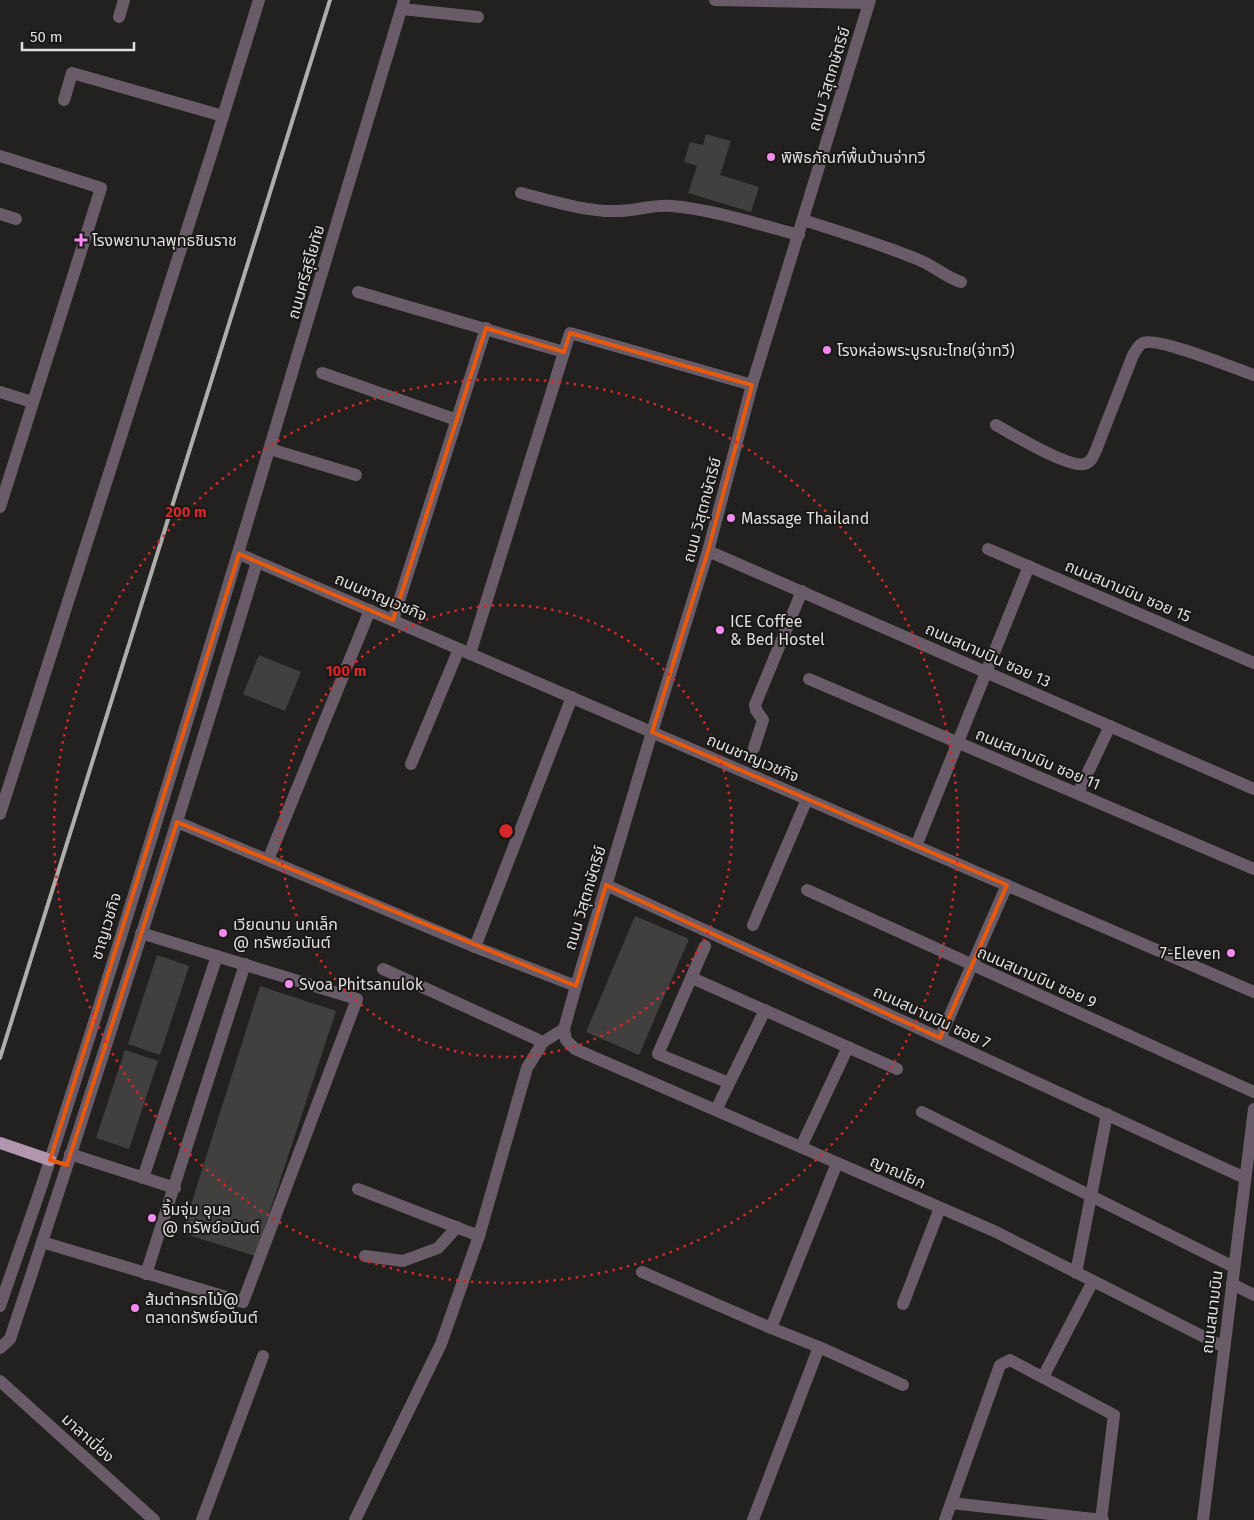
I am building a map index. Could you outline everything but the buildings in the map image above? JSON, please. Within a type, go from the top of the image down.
[{"type":"main road","points":[[0,1143],[50,1160]]},
{"type":"street","points":[[119,17],[124,0]]},
{"type":"street","points":[[0,814],[259,0]]},
{"type":"street","points":[[715,0],[870,2]]},
{"type":"street","name":"ถนน วิสุตกษัตริย์","points":[[564,1029],[708,551],[752,385],[870,2]]},
{"type":"street","points":[[403,4],[478,17]]},
{"type":"street","name":"ถนนศรีสุริโยทัย","points":[[239,554],[403,4]]},
{"type":"street","points":[[64,100],[72,73],[223,116]]},
{"type":"street","points":[[0,156],[101,188],[0,507]]},
{"type":"street","points":[[520,193],[604,211],[633,210],[658,206],[685,208],[730,217],[799,235]]},
{"type":"street","points":[[0,214],[16,219]]},
{"type":"street","points":[[803,220],[909,256],[961,282]]},
{"type":"street","points":[[358,292],[564,352]]},
{"type":"street","points":[[393,620],[486,328]]},
{"type":"street","points":[[411,764],[465,651],[570,333],[752,385]]},
{"type":"street","points":[[996,425],[1063,459],[1077,464],[1084,464],[1092,460],[1133,355],[1144,342],[1168,345],[1254,375]]},
{"type":"street","points":[[322,374],[457,420]]},
{"type":"street","points":[[0,392],[32,402]]},
{"type":"street","points":[[270,449],[356,475]]},
{"type":"street","name":"ถนนสนามบิน ซอย 15","points":[[988,549],[1254,663]]},
{"type":"street","name":"ถนนสนามบิน ซอย 13","points":[[708,551],[1254,789]]},
{"type":"street","name":"ถนนชาญเวชกิจ","points":[[239,554],[1254,992]]},
{"type":"street","name":"ชาญเวชกิจ","points":[[0,1306],[50,1160],[239,554]]},
{"type":"street","points":[[0,1348],[10,1338],[69,1160],[257,562]]},
{"type":"street","points":[[916,846],[1030,566]]},
{"type":"street","points":[[754,748],[764,720],[756,710],[755,705],[802,592]]},
{"type":"street","points":[[268,860],[370,610]]},
{"type":"street","name":"ถนนสนามบิน ซอย 11","points":[[810,679],[1254,868]]},
{"type":"street","points":[[475,947],[572,697]]},
{"type":"street","points":[[1078,793],[1110,726]]},
{"type":"street","points":[[753,925],[807,799]]},
{"type":"street","points":[[176,822],[475,947],[576,986]]},
{"type":"street","name":"ถนนสนามบิน ซอย 7","points":[[606,885],[1245,1178]]},
{"type":"street","points":[[940,1038],[1007,885]]},
{"type":"street","name":"ถนนสนามบิน ซอย 9","points":[[806,890],[1254,1092]]},
{"type":"street","points":[[42,1242],[243,1302],[356,999],[141,933]]},
{"type":"street","points":[[706,946],[658,1054],[729,1083]]},
{"type":"street","points":[[143,1178],[216,956]]},
{"type":"street","points":[[146,1274],[245,964]]},
{"type":"street","points":[[383,969],[543,1042]]},
{"type":"street","points":[[692,978],[897,1069]]},
{"type":"street","points":[[716,1110],[765,1010]]},
{"type":"street","points":[[355,1520],[441,1344],[478,1236],[528,1068],[543,1042],[564,1029]]},
{"type":"street","name":"ญาณโยก","points":[[564,1029],[566,1040],[575,1048],[994,1231],[1224,1347]]},
{"type":"street","points":[[801,1147],[848,1047]]},
{"type":"street","name":"ถนนสนามบิน","points":[[1203,1520],[1254,1109]]},
{"type":"street","points":[[922,1112],[1234,1267]]},
{"type":"street","points":[[1076,1273],[1107,1114]]},
{"type":"street","points":[[50,1160],[69,1160],[175,1188]]},
{"type":"street","points":[[771,1328],[837,1163]]},
{"type":"street","points":[[358,1189],[478,1236]]},
{"type":"street","points":[[903,1304],[940,1208]]},
{"type":"street","points":[[365,1256],[403,1261],[438,1248],[457,1227]]},
{"type":"street","points":[[642,1272],[904,1385]]},
{"type":"street","points":[[1043,1377],[1093,1281]]},
{"type":"street","points":[[1232,1284],[1254,1295]]},
{"type":"street","points":[[753,1520],[819,1347]]},
{"type":"street","points":[[202,1520],[263,1356]]},
{"type":"street","points":[[944,1520],[950,1503],[1000,1365],[1010,1360],[1114,1415],[1102,1520],[1016,1515],[950,1503]]},
{"type":"street","name":"มาลาเบี่ยง","points":[[0,1381],[154,1520]]},
{"type":"highlighted area","points":[[486,328],[564,352],[570,333],[752,385],[708,551],[652,732],[1007,885],[940,1038],[606,885],[576,986],[177,822],[67,1165],[50,1160],[239,554],[393,620]]},
{"type":"railway","points":[[0,1058],[330,0]]},
{"type":"place","name":"พิพิธภัณฑ์พื้นบ้านจ่าทวี","points":[[771,157]]},
{"type":"place","name":"โรงพยาบาลพุทธชินราช","points":[[81,240]]},
{"type":"place","name":"โรงหล่อพระบูรณะไทย(จ่าทวี)","points":[[827,350]]},
{"type":"place","name":"Massage Thailand","points":[[731,518]]},
{"type":"place","name":"ICE Coffee & Bed Hostel","points":[[720,630]]},
{"type":"place","name":"เวียดนาม นกเล็ก @ ทรัพย์อนันต์","points":[[223,933]]},
{"type":"place","name":"7-Eleven","points":[[1231,953]]},
{"type":"place","name":"Svoa Phitsanulok","points":[[289,984]]},
{"type":"place","name":"จิ้มจุ่ม อุบล @ ทรัพย์อนันต์","points":[[152,1218]]},
{"type":"place","name":"ส้มตำครกไม้@ ตลาดทรัพย์อนันต์","points":[[135,1308]]}]
